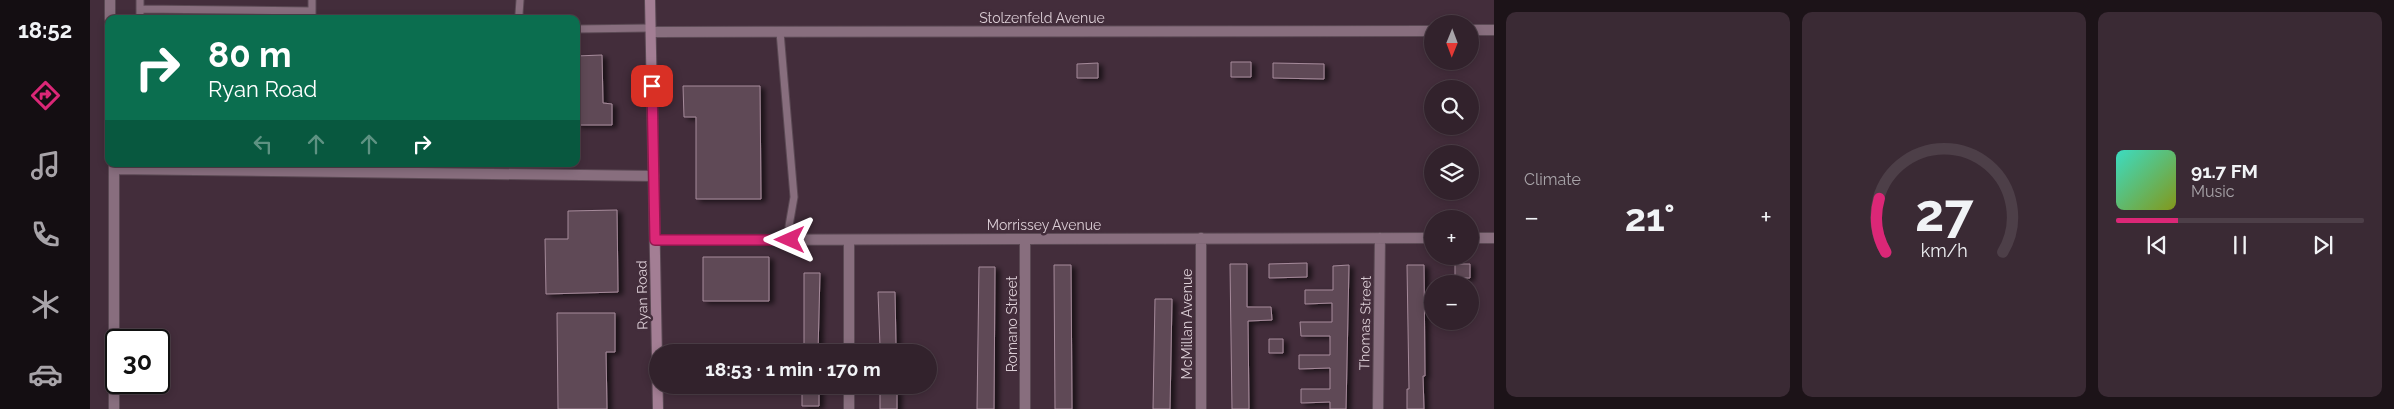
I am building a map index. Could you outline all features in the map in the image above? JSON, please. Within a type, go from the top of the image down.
[{"type":"main road","name":"Ryan Road","points":[[650,0],[658,409]]},
{"type":"street","points":[[110,0],[110,15]]},
{"type":"street","name":"Stolzenfeld Avenue","points":[[651,30],[780,32],[1424,30]]},
{"type":"street","points":[[1479,30],[1494,30]]},
{"type":"street","points":[[114,167],[114,409]]},
{"type":"street","points":[[168,167],[654,176]]},
{"type":"street","name":"McMillan Avenue","points":[[1201,238],[1201,409]]},
{"type":"street","name":"Thomas Street","points":[[1378,409],[1380,238]]},
{"type":"street","name":"Morrissey Avenue","points":[[655,240],[1424,238]]},
{"type":"street","points":[[1479,238],[1494,238]]},
{"type":"street","name":"Romano Street","points":[[1025,239],[1025,409]]},
{"type":"street","points":[[849,240],[849,344]]},
{"type":"street","points":[[849,394],[849,409]]},
{"type":"lane","points":[[140,0],[140,15]]},
{"type":"lane","points":[[140,9],[312,15],[312,0]]},
{"type":"lane","points":[[519,15],[520,0]]},
{"type":"lane","points":[[580,29],[651,30]]},
{"type":"lane","points":[[780,32],[794,197],[789,226],[790,240]]},
{"type":"building","points":[[602,55],[603,103],[612,104],[612,125],[580,125],[580,56]]},
{"type":"building","points":[[1231,62],[1251,62],[1251,77],[1231,77]]},
{"type":"building","points":[[1098,63],[1098,78],[1077,78],[1077,64]]},
{"type":"building","points":[[1273,63],[1324,64],[1324,79],[1273,78]]},
{"type":"building","points":[[683,86],[760,86],[761,199],[696,199],[696,117],[684,117]]},
{"type":"building","points":[[617,210],[618,292],[546,294],[545,239],[568,239],[568,211]]},
{"type":"building","points":[[703,257],[769,257],[769,301],[703,301]]},
{"type":"building","points":[[1307,263],[1307,277],[1269,278],[1269,264]]},
{"type":"building","points":[[1230,264],[1247,264],[1247,307],[1271,307],[1272,320],[1248,321],[1249,409],[1232,409]]},
{"type":"building","points":[[1054,265],[1071,265],[1072,409],[1055,409]]},
{"type":"building","points":[[1349,265],[1346,409],[1330,409],[1330,402],[1301,403],[1301,389],[1330,389],[1330,368],[1299,369],[1299,355],[1330,355],[1330,336],[1301,336],[1300,322],[1332,322],[1332,303],[1305,304],[1305,290],[1333,290],[1333,266]]},
{"type":"building","points":[[1407,265],[1424,265],[1424,409],[1407,409],[1407,389],[1409,389]]},
{"type":"building","points":[[1455,265],[1470,265],[1470,275],[1455,275]]},
{"type":"building","points":[[979,267],[995,267],[994,409],[977,409]]},
{"type":"building","points":[[804,273],[820,273],[818,344],[804,344]]},
{"type":"building","points":[[878,292],[895,292],[896,344],[880,344]]},
{"type":"building","points":[[1155,299],[1172,299],[1170,409],[1153,409]]},
{"type":"building","points":[[557,313],[615,313],[615,352],[606,352],[607,409],[558,409]]},
{"type":"building","points":[[1269,339],[1283,339],[1283,353],[1269,353]]},
{"type":"building","points":[[802,394],[819,394],[819,406],[802,406]]},
{"type":"building","points":[[880,394],[897,394],[897,409],[880,409]]},
{"type":"route","points":[[652,86],[655,240],[790,240]]}]
